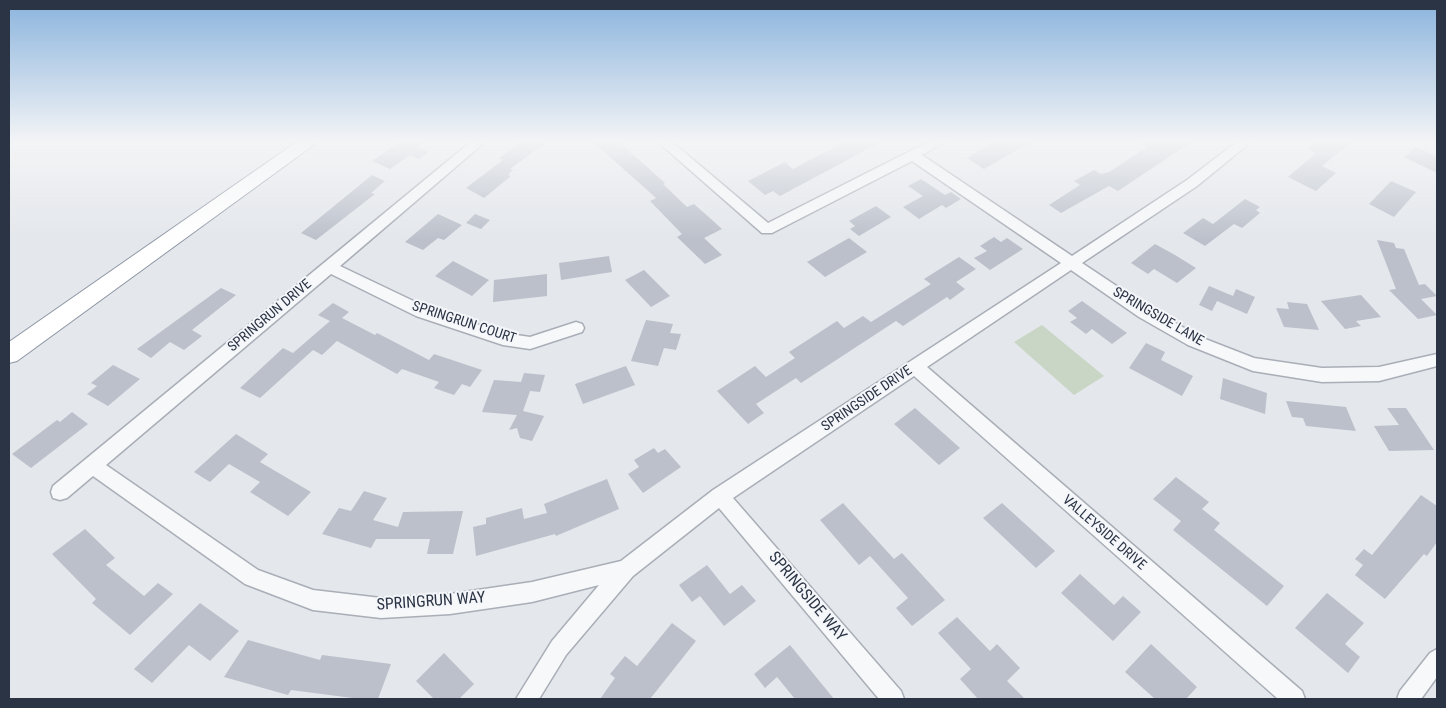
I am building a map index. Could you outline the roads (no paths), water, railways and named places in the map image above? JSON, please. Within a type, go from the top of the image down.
[{"type":"highway","points":[[9,354],[263,174]]},
{"type":"street","name":"SPRINGRUN DRIVE","points":[[60,492],[440,174]]},
{"type":"street","points":[[702,174],[767,230],[876,174]]},
{"type":"street","name":"SPRINGSIDE LANE","points":[[941,174],[1145,313],[1194,341],[1253,364],[1322,375],[1379,374],[1437,360]]},
{"type":"street","name":"SPRINGSIDE DRIVE","points":[[527,699],[559,648],[626,569],[720,496],[1204,174]]},
{"type":"street","name":"SPRINGRUN COURT","points":[[328,267],[422,312],[503,338],[530,343],[576,328]]},
{"type":"street","name":"VALLEYSIDE DRIVE","points":[[915,367],[1294,699]]},
{"type":"street","name":"SPRINGRUN WAY","points":[[92,465],[252,576],[313,600],[381,608],[450,604],[532,592],[626,569]]},
{"type":"street","name":"SPRINGSIDE WAY","points":[[720,496],[893,699]]},
{"type":"street","points":[[1408,699],[1437,660]]}]
